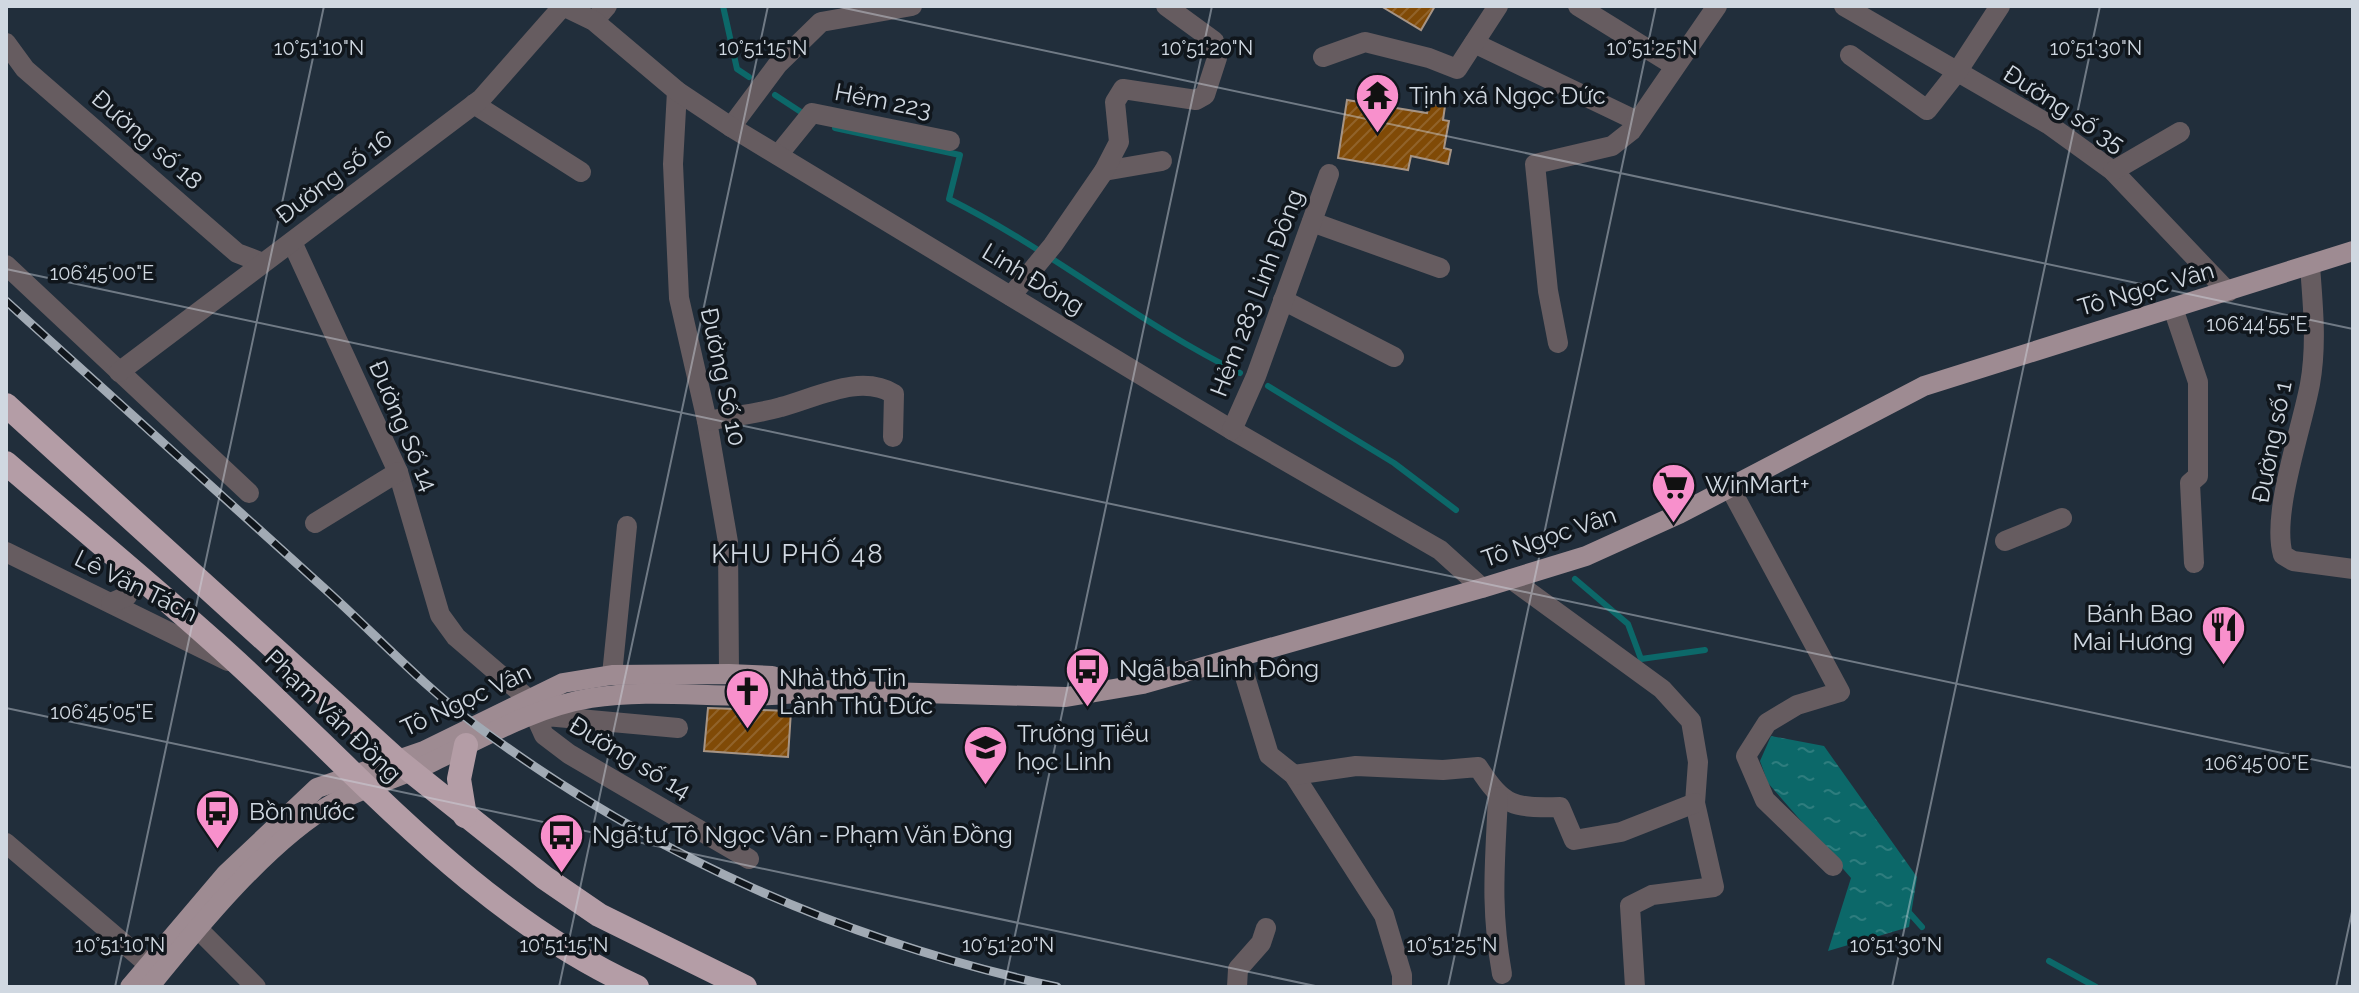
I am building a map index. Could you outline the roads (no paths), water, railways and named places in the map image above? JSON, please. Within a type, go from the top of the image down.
[{"type":"highway","name":"Phạm Văn Đồng","points":[[6,405],[405,766],[465,816],[599,915],[745,987]]},
{"type":"highway","name":"Phạm Văn Đồng","points":[[6,463],[243,668],[440,857],[600,970],[637,987]]},
{"type":"highway","points":[[465,816],[459,779],[466,745]]},
{"type":"main road","name":"Tô Ngọc Vân","points":[[405,766],[424,751],[531,706],[590,698],[653,692],[781,696],[815,690],[1066,697],[1143,684],[1586,556],[1924,386],[2353,251]]},
{"type":"main road","name":"Tô Ngọc Vân","points":[[130,987],[226,874],[317,788],[361,782],[466,745],[563,683],[612,675],[729,674],[772,676],[815,690]]},
{"type":"main road","name":"Tô Ngọc Vân","points":[[149,987],[270,853],[361,782]]},
{"type":"street","name":"Linh Đông","points":[[563,6],[601,14],[677,91],[731,127],[1232,430],[1440,550],[1482,588]]},
{"type":"street","name":"Đường số 16","points":[[119,372],[474,104],[563,6]]},
{"type":"street","points":[[731,127],[778,64],[821,22],[849,10],[912,6]]},
{"type":"street","points":[[1011,296],[1053,245],[1104,171],[1119,142],[1115,102],[1123,89],[1196,100],[1205,95],[1217,58],[1214,41],[1166,6]]},
{"type":"street","points":[[1323,57],[1365,42],[1429,58],[1457,69],[1498,6]]},
{"type":"street","points":[[1578,6],[1675,66]]},
{"type":"street","points":[[1558,343],[1548,291],[1535,164],[1612,146],[1637,121],[1717,6]]},
{"type":"street","name":"Đường số 35","points":[[1844,6],[2048,124],[2113,171],[2228,292]]},
{"type":"street","points":[[1850,55],[1927,110],[1957,72],[2000,6]]},
{"type":"street","name":"Đường số 18","points":[[6,43],[25,69],[237,253],[263,263]]},
{"type":"street","points":[[1474,43],[1637,121]]},
{"type":"street","name":"Đường Số 10","points":[[677,91],[673,164],[679,298],[707,421],[728,542],[729,674]]},
{"type":"street","points":[[474,104],[581,172]]},
{"type":"street","name":"Hẻm 223","points":[[778,155],[808,118],[950,141]]},
{"type":"street","points":[[2113,171],[2180,132]]},
{"type":"street","points":[[1104,171],[1162,161]]},
{"type":"street","name":"Hẻm 283 Linh Đông","points":[[1232,430],[1329,174]]},
{"type":"street","points":[[1312,222],[1440,268]]},
{"type":"street","name":"Đường Số 14","points":[[292,242],[398,472],[440,615],[465,645],[531,706]]},
{"type":"street","points":[[6,265],[249,493]]},
{"type":"street","name":"Đường số 1","points":[[2310,266],[2315,333],[2311,382],[2287,486],[2280,545],[2283,555],[2293,561],[2353,569]]},
{"type":"street","points":[[1283,300],[1394,357]]},
{"type":"street","points":[[2173,308],[2200,398],[2198,476],[2190,483],[2194,563]]},
{"type":"street","points":[[707,421],[780,408],[839,388],[883,387],[894,394],[893,437]]},
{"type":"street","points":[[315,523],[398,472]]},
{"type":"street","points":[[1729,486],[1840,692],[1797,705],[1767,723],[1746,756],[1765,800],[1833,866]]},
{"type":"street","points":[[2005,541],[2062,518]]},
{"type":"street","points":[[612,675],[627,526]]},
{"type":"street","name":"Lê Văn Tách","points":[[6,552],[243,668]]},
{"type":"street","points":[[111,603],[127,596],[132,585],[131,571]]},
{"type":"street","points":[[1511,579],[1662,689],[1691,721],[1698,762],[1695,803],[1714,887],[1652,895],[1630,906],[1635,987]]},
{"type":"street","points":[[1239,657],[1269,755],[1294,775],[1384,915],[1402,975],[1402,987]]},
{"type":"street","name":"Đường số 14","points":[[531,706],[678,728]]},
{"type":"street","name":"Đường số 14","points":[[531,706],[544,735],[569,754],[749,859]]},
{"type":"street","points":[[1294,775],[1356,766],[1443,770],[1478,767],[1498,797],[1492,882],[1493,925],[1502,974]]},
{"type":"street","points":[[1498,797],[1529,807],[1560,807],[1574,840],[1621,832],[1695,803]]},
{"type":"street","points":[[6,843],[149,965]]},
{"type":"street","points":[[1237,987],[1238,969],[1261,943],[1266,928]]},
{"type":"street","points":[[199,930],[256,987]]},
{"type":"water","points":[[1771,736],[1824,746],[1917,877],[1909,927],[1828,951],[1851,878],[1768,783],[1760,761]]},
{"type":"waterway","points":[[723,6],[737,69],[749,77]]},
{"type":"waterway","points":[[775,95],[807,116]]},
{"type":"waterway","points":[[835,128],[960,155],[949,199],[1023,241],[1166,332],[1240,373]]},
{"type":"waterway","points":[[1268,386],[1394,463],[1456,510]]},
{"type":"waterway","points":[[1575,579],[1628,624],[1641,659],[1705,650]]},
{"type":"waterway","points":[[1906,909],[1922,927]]},
{"type":"waterway","points":[[2049,961],[2096,987]]},
{"type":"railway","points":[[6,301],[438,694],[544,773],[682,854],[753,888],[901,945],[1057,987]]},
{"type":"place","name":"Tịnh xá Ngọc Đức","points":[[1378,135]]},
{"type":"place","name":"WinMart+","points":[[1674,524]]},
{"type":"place","name":"Bánh Bao Mai Hương","points":[[2224,667]]},
{"type":"place","name":"Ngã ba Linh Đông","points":[[1088,708]]},
{"type":"place","name":"Nhà thờ Tin Lành Thủ Đức","points":[[748,731]]},
{"type":"place","name":"Trường Tiểu học Linh","points":[[986,787]]},
{"type":"place","name":"Bồn nước","points":[[218,851]]},
{"type":"place","name":"Ngã tư Tô Ngọc Vân - Phạm Văn Đồng","points":[[561,874]]},
{"type":"district","name":"KHU PHỐ 48","points":[[798,554]]}]
